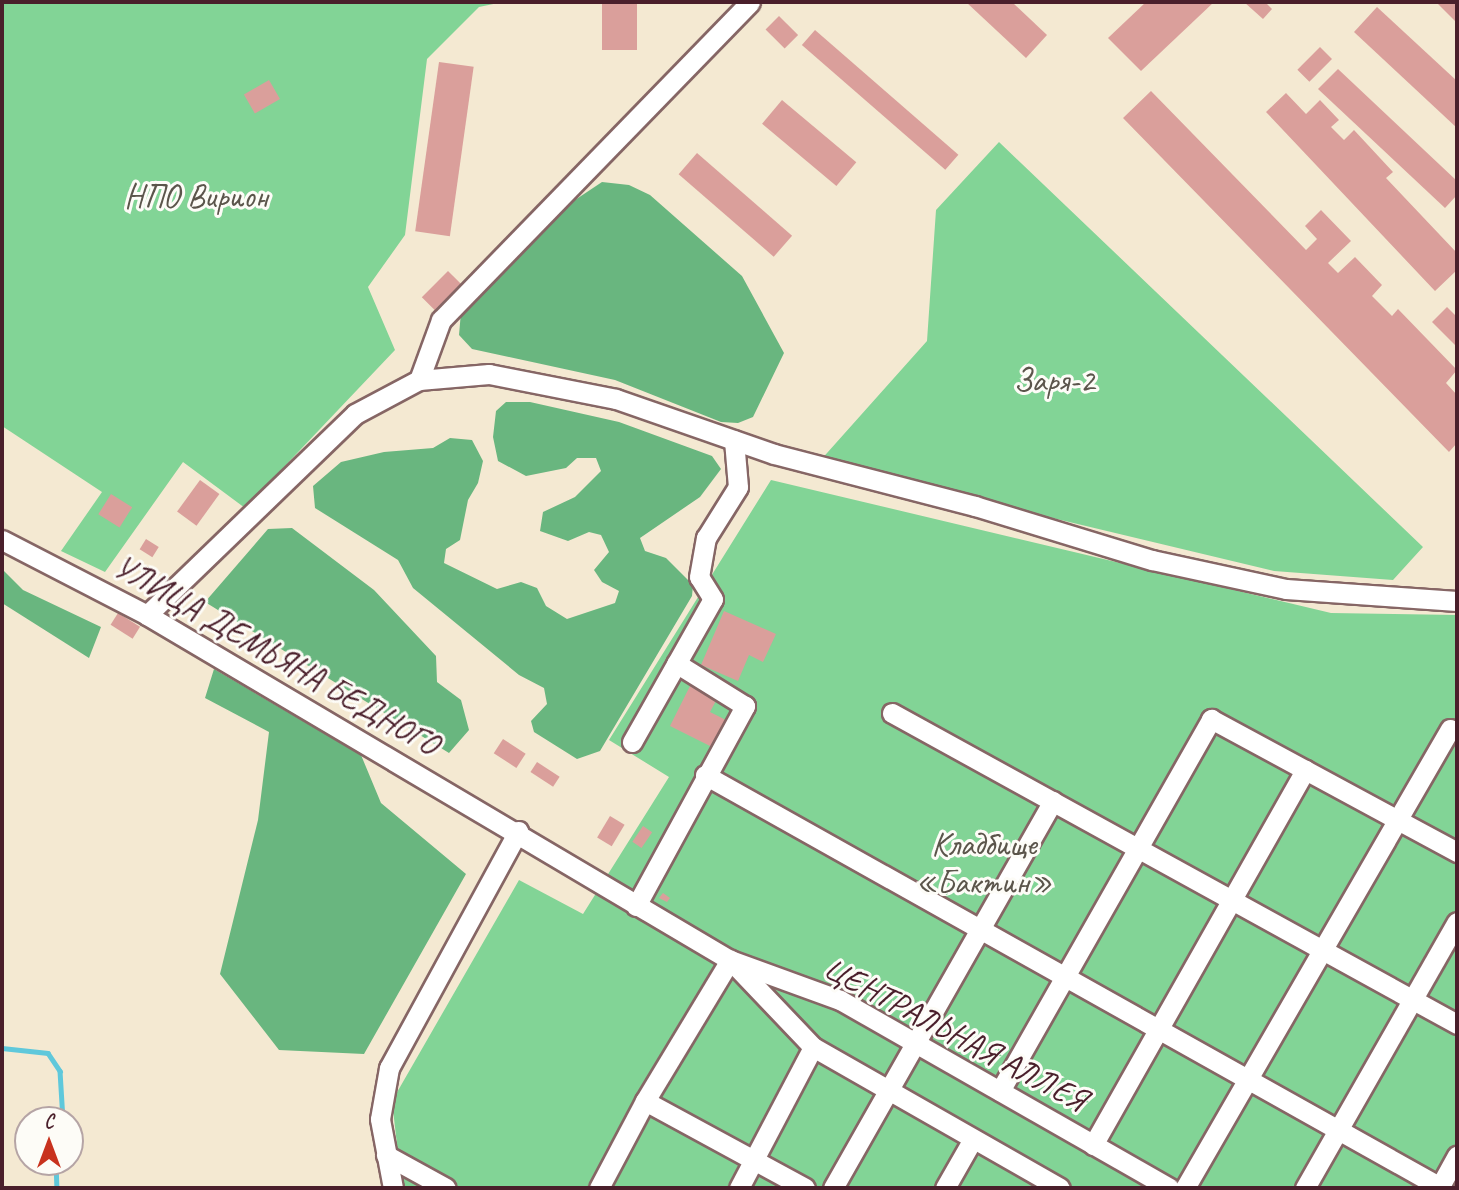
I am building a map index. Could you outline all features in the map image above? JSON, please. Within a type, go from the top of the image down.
[{"type":"street","points":[[419,380],[441,320],[750,2]]},
{"type":"street","points":[[147,615],[355,414],[419,380],[489,374],[617,399],[734,440],[1152,560],[1286,589],[1457,601]]},
{"type":"street","points":[[632,742],[713,598],[699,577],[706,538],[738,487],[734,440]]},
{"type":"street","name":"УЛИЦА ДЕМЬЯНА БЕДНОГО","points":[[2,540],[147,615],[517,831],[636,906],[730,960]]},
{"type":"street","points":[[636,906],[745,705],[676,663]]},
{"type":"street","points":[[892,713],[1457,1024]]},
{"type":"street","points":[[1000,1091],[1211,719],[1457,852]]},
{"type":"street","points":[[1185,1188],[1450,729]]},
{"type":"street","points":[[1093,1145],[1305,770]]},
{"type":"street","points":[[705,775],[1440,1188],[1457,1157]]},
{"type":"street","points":[[834,1188],[1052,801]]},
{"type":"street","points":[[393,1188],[380,1103],[389,1069],[517,831]]},
{"type":"street","points":[[1305,1188],[1457,922]]},
{"type":"street","points":[[599,1188],[645,1101],[730,960]]},
{"type":"street","name":"ЦЕНТРАЛЬНАЯ АЛЛЕЯ","points":[[730,960],[840,1000],[1169,1188]]},
{"type":"street","name":"ЦЕНТРАЛЬНАЯ АЛЛЕЯ","points":[[730,960],[813,1047],[1059,1188]]},
{"type":"street","points":[[739,1188],[813,1047]]},
{"type":"street","points":[[645,1101],[805,1188]]},
{"type":"street","points":[[945,1188],[973,1139]]},
{"type":"street","points":[[386,1155],[446,1188]]},
{"type":"green space","name":"НПО Вирион","points":[[2,2],[503,2],[479,7],[427,59],[405,235],[368,287],[395,350],[245,508],[183,462],[105,572],[61,551],[102,492],[2,426]]},
{"type":"green space","name":"Заря-2","points":[[999,142],[1423,547],[1393,580],[1274,571],[819,462],[927,341],[936,210]]},
{"type":"green space","points":[[602,182],[629,185],[650,195],[742,276],[784,353],[753,417],[738,423],[721,422],[615,380],[472,349],[459,335],[461,312],[566,206]]},
{"type":"green space","points":[[506,402],[530,402],[619,422],[712,456],[721,469],[700,497],[640,538],[645,551],[666,558],[693,585],[692,596],[600,751],[577,759],[534,732],[531,721],[547,704],[544,688],[519,675],[413,588],[398,560],[315,508],[313,486],[341,462],[384,452],[433,448],[450,438],[472,440],[483,461],[478,483],[468,500],[460,540],[446,549],[444,563],[497,589],[521,582],[537,588],[546,606],[567,619],[615,603],[619,591],[602,582],[594,570],[609,552],[601,535],[589,532],[568,541],[540,531],[543,512],[575,497],[601,471],[596,458],[577,458],[566,468],[526,476],[498,461],[493,437],[496,411]]},
{"type":"green space","name":"Кладбище «Бактин»","points":[[771,480],[1331,613],[1457,615],[1457,1188],[402,1188],[392,1101],[519,880],[583,914],[669,777],[609,740]]},
{"type":"green space","points":[[292,528],[374,590],[436,656],[437,682],[461,700],[469,730],[449,753],[205,602],[268,529]]},
{"type":"green space","points":[[2,569],[23,590],[101,627],[89,658],[2,603]]},
{"type":"green space","points":[[214,669],[361,755],[381,803],[466,874],[364,1054],[279,1050],[220,974],[258,820],[269,732],[205,698]]},
{"type":"building","points":[[602,2],[637,2],[637,50],[602,50]]},
{"type":"building","points":[[966,2],[1012,2],[1047,35],[1026,58]]},
{"type":"building","points":[[1146,2],[1214,2],[1141,71],[1108,38]]},
{"type":"building","points":[[1244,2],[1265,2],[1272,9],[1263,19]]},
{"type":"building","points":[[1436,2],[1457,2],[1457,23]]},
{"type":"building","points":[[1377,7],[1457,81],[1457,128],[1354,32]]},
{"type":"building","points":[[779,16],[798,35],[785,49],[766,29]]},
{"type":"building","points":[[815,30],[958,155],[945,170],[802,45]]},
{"type":"building","points":[[1320,47],[1332,59],[1309,82],[1297,70]]},
{"type":"building","points":[[439,62],[474,67],[450,236],[415,231]]},
{"type":"building","points":[[1338,69],[1457,181],[1457,195],[1445,208],[1318,89]]},
{"type":"building","points":[[269,80],[280,99],[255,114],[244,95]]},
{"type":"building","points":[[1151,91],[1306,250],[1317,239],[1305,226],[1321,210],[1351,241],[1328,263],[1338,273],[1355,257],[1382,285],[1372,296],[1392,316],[1398,309],[1457,370],[1446,383],[1457,395],[1457,443],[1449,452],[1123,118]]},
{"type":"building","points":[[1286,93],[1306,114],[1320,100],[1339,120],[1331,127],[1344,140],[1354,130],[1393,172],[1386,178],[1457,253],[1457,270],[1435,291],[1266,112]]},
{"type":"building","points":[[782,100],[856,162],[836,186],[762,124]]},
{"type":"building","points":[[697,153],[792,236],[774,257],[679,174]]},
{"type":"building","points":[[448,271],[463,286],[437,312],[422,297]]},
{"type":"building","points":[[1447,307],[1457,317],[1457,347],[1432,322]]},
{"type":"building","points":[[200,480],[219,494],[196,526],[177,512]]},
{"type":"building","points":[[111,494],[132,507],[119,528],[98,514]]},
{"type":"building","points":[[146,539],[159,547],[152,557],[140,549]]},
{"type":"building","points":[[724,611],[776,634],[763,662],[749,655],[738,681],[701,665]]},
{"type":"building","points":[[118,613],[140,627],[133,639],[111,625]]},
{"type":"building","points":[[692,682],[719,695],[710,712],[730,722],[716,749],[670,726]]},
{"type":"building","points":[[503,739],[526,754],[516,768],[494,753]]},
{"type":"building","points":[[537,762],[560,777],[553,787],[530,772]]},
{"type":"building","points":[[610,816],[625,825],[612,846],[597,837]]},
{"type":"building","points":[[643,826],[652,832],[641,848],[632,842]]},
{"type":"building","points":[[663,893],[670,898],[667,902],[659,898]]},
{"type":"waterway","points":[[2,1048],[48,1053],[60,1071],[62,1106]]},
{"type":"waterway","points":[[57,1176],[57,1188]]}]
